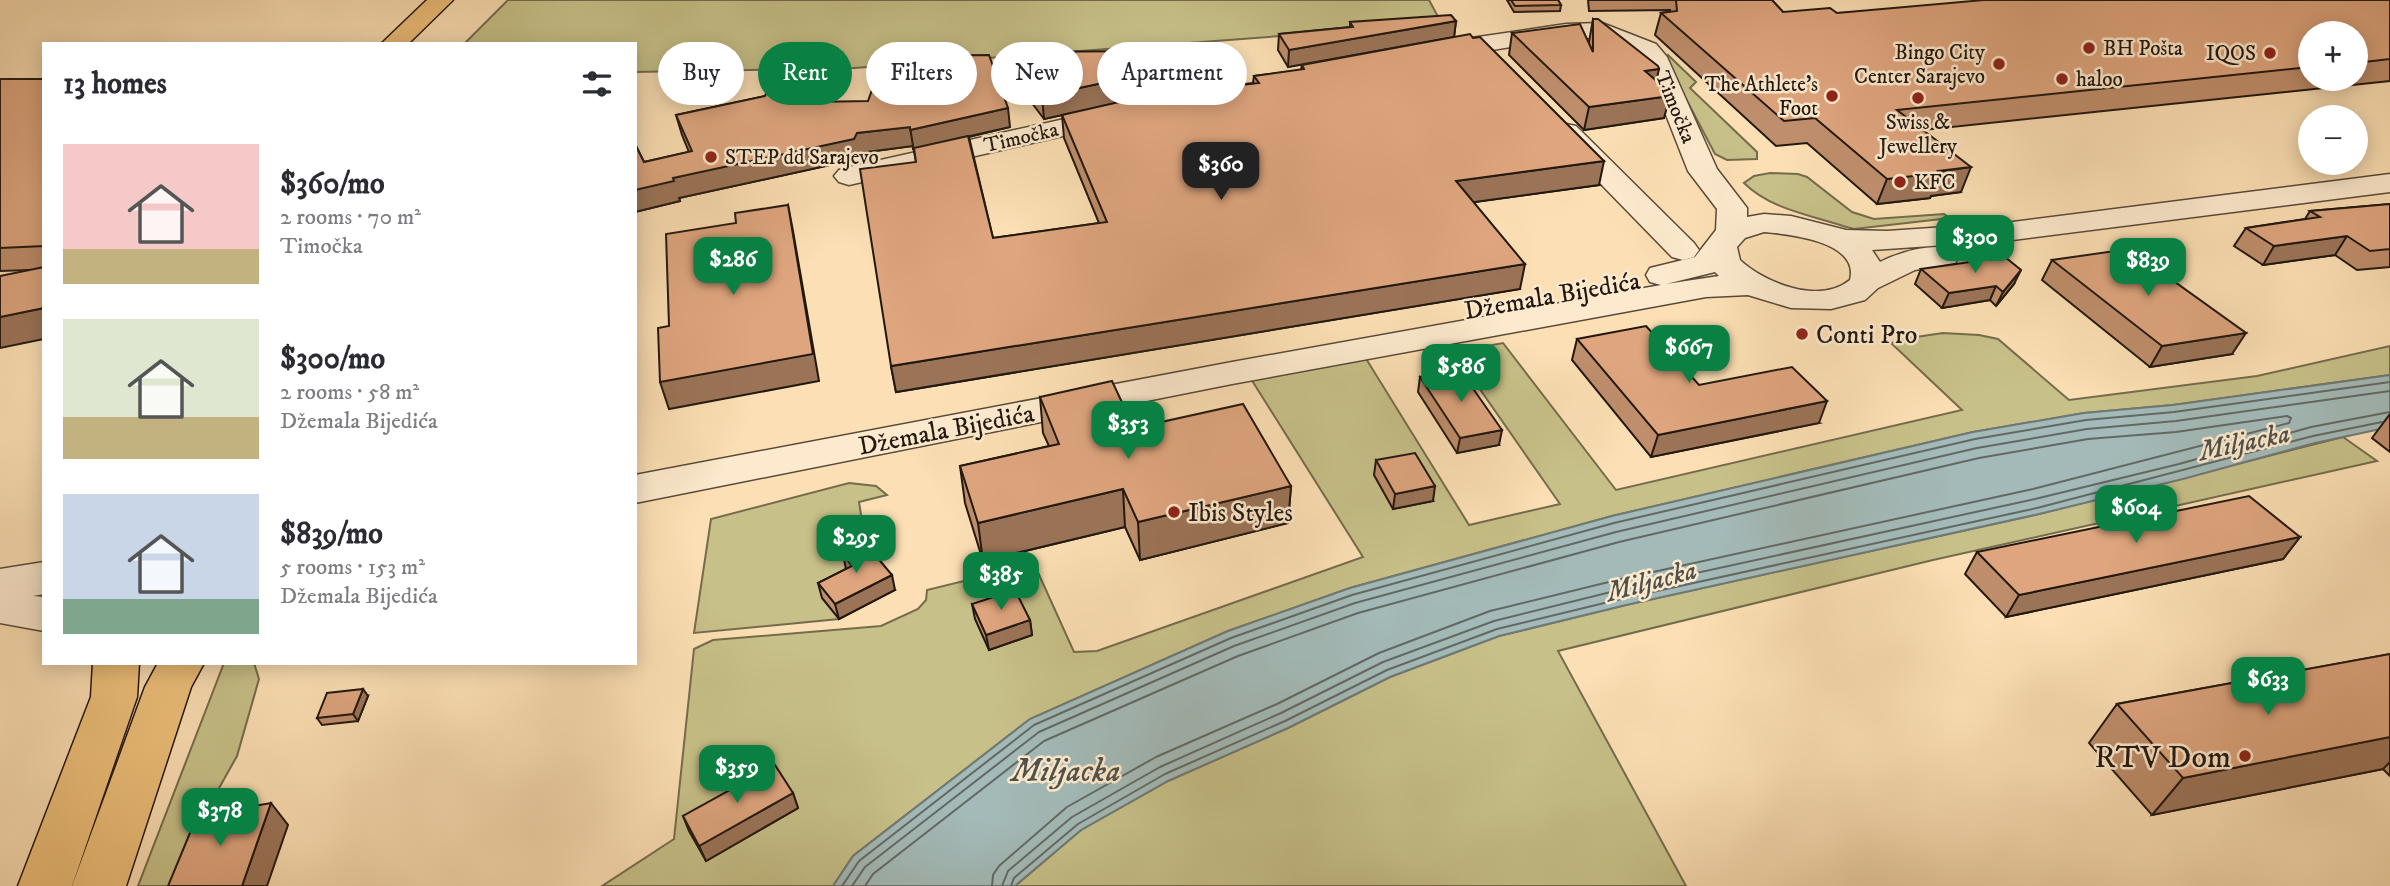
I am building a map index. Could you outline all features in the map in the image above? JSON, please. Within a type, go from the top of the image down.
[{"type":"main road","points":[[395,42],[441,0]]},
{"type":"main road","points":[[420,42],[460,0]]},
{"type":"main road","points":[[45,886],[114,697],[116,665]]},
{"type":"main road","points":[[99,886],[168,687],[180,665]]},
{"type":"street","name":"Timočka","points":[[1412,55],[1566,31],[1602,30],[1647,49],[1658,62],[1703,171],[1731,208],[1726,240]]},
{"type":"street","points":[[1481,45],[1504,69]]},
{"type":"street","points":[[1543,108],[1683,250]]},
{"type":"street","name":"Timočka","points":[[849,176],[1138,111]]},
{"type":"street","name":"Timočka","points":[[1703,171],[1752,206],[1784,223]]},
{"type":"street","name":"Džemala Bijedića","points":[[1838,239],[1887,241],[2005,232],[2390,183]]},
{"type":"street","name":"Džemala Bijedića","points":[[1726,240],[1723,262],[1752,285],[1799,299],[1822,300],[1855,292],[1867,281],[1907,261],[2266,218],[2390,199]]},
{"type":"street","name":"Džemala Bijedića","points":[[637,468],[899,415],[1688,270],[1706,264],[1726,240],[1746,225],[1784,223],[1812,229],[1838,239],[1863,259],[1868,274],[1867,281]]},
{"type":"street","name":"Džemala Bijedića","points":[[637,489],[1231,373],[1597,306],[1706,287],[1752,285]]},
{"type":"street","points":[[0,585],[42,578]]},
{"type":"street","points":[[0,607],[42,614]]},
{"type":"shaded area","points":[[508,0],[1429,0],[1442,24],[1201,42],[1097,42],[1097,50],[1083,51],[1083,42],[991,42],[991,58],[977,59],[977,42],[866,42],[866,67],[854,68],[852,42],[758,42],[758,70],[744,70],[744,42],[658,42],[658,72],[637,72],[637,42],[466,42]]},
{"type":"shaded area","points":[[1668,55],[1696,82],[1690,88],[1757,152],[1757,159],[1727,160],[1715,154],[1665,59]]},
{"type":"shaded area","points":[[1770,173],[1807,177],[1852,212],[1874,219],[1944,214],[1950,218],[1854,229],[1778,205],[1754,192],[1744,183],[1754,176]]},
{"type":"shaded area","points":[[1943,333],[1998,339],[2069,400],[2257,376],[2390,346],[2390,375],[2173,405],[2084,413],[1973,432],[1612,516],[1350,588],[1228,631],[1030,719],[853,856],[833,886],[602,886],[674,839],[694,649],[713,640],[881,626],[918,609],[926,600],[927,590],[1025,566],[1036,568],[1074,652],[1097,651],[1363,557],[1251,379],[1365,357],[1469,525],[1560,504],[1454,352],[1503,343],[1616,490],[1962,410],[1891,343]]},
{"type":"shaded area","points":[[2343,437],[2377,461],[1933,560],[1558,651],[1686,886],[1015,886],[1081,830],[1168,781],[1288,728],[1390,677],[1499,636],[1626,605],[2039,514]]},
{"type":"shaded area","points":[[849,483],[876,486],[887,495],[859,502],[868,558],[839,619],[694,633],[711,519]]},
{"type":"shaded area","points":[[223,665],[255,665],[259,679],[237,756],[209,806],[215,837],[196,886],[138,886]]},
{"type":"water","name":"Miljacka","points":[[2390,375],[2390,427],[2315,443],[2039,514],[1626,605],[1499,636],[1390,677],[1288,728],[1168,781],[1081,830],[1015,886],[833,886],[853,856],[1030,719],[1228,631],[1350,588],[1612,516],[1973,432],[2084,413],[2173,405]]},
{"type":"building","points":[[1511,0],[1558,0],[1561,5],[1515,6]]},
{"type":"building","name":"Bingo City Center Sarajevo","points":[[1676,0],[1772,0],[1783,12],[1830,8],[1837,13],[1984,0],[2390,0],[2390,59],[2368,62],[2368,21],[2298,21],[2298,68],[1897,110],[1971,167],[1887,179],[1815,118],[1784,121],[1661,13],[1677,11]]},
{"type":"building","points":[[1451,15],[1456,21],[1289,50],[1279,34],[1353,27],[1350,22]]},
{"type":"building","points":[[1593,19],[1598,19],[1658,66],[1659,69],[1645,71],[1667,90],[1670,96],[1589,107],[1512,33],[1580,24],[1593,52]]},
{"type":"building","points":[[1470,34],[1473,38],[1480,37],[1604,161],[1456,181],[1525,264],[891,366],[860,169],[916,162],[914,148],[968,136],[993,238],[1107,222],[1062,115],[1106,105],[1247,105],[1247,84],[1259,83],[1254,76],[1304,69],[1302,65]]},
{"type":"building","points":[[1083,51],[1097,51],[1097,84],[1083,87]]},
{"type":"building","points":[[977,55],[989,55],[991,105],[1007,105],[1008,108],[910,130],[910,127],[857,133],[854,139],[673,178],[674,181],[637,190],[637,148],[644,162],[692,151],[676,115],[723,105],[744,105],[744,100],[758,97],[758,105],[852,105],[852,101],[866,101],[866,105],[977,105]]},
{"type":"building","points":[[0,79],[42,79],[42,246],[0,248]]},
{"type":"building","points":[[2390,204],[2390,249],[2370,251],[2347,236],[2274,246],[2246,228],[2320,217],[2310,211]]},
{"type":"building","points":[[788,205],[813,354],[660,382],[658,328],[669,326],[666,234],[736,223],[735,213]]},
{"type":"building","points":[[2129,249],[2246,333],[2162,346],[2052,260]]},
{"type":"building","points":[[2005,257],[2021,270],[2003,292],[1996,286],[1949,293],[1921,269]]},
{"type":"building","points":[[42,267],[42,308],[0,317],[0,276]]},
{"type":"building","points":[[1646,326],[1699,385],[1792,367],[1827,401],[1658,435],[1577,339]]},
{"type":"building","points":[[1460,370],[1502,430],[1460,438],[1420,377]]},
{"type":"building","points":[[1112,381],[1134,428],[1243,404],[1291,486],[1138,522],[1123,489],[978,523],[960,466],[1059,444],[1040,397]]},
{"type":"building","points":[[1415,453],[1435,486],[1395,494],[1376,460]]},
{"type":"building","points":[[2249,496],[2300,537],[2019,595],[1977,552]]},
{"type":"building","points":[[865,543],[892,575],[835,604],[818,583],[852,566],[843,554]]},
{"type":"building","points":[[1015,590],[1030,620],[986,635],[972,604]]},
{"type":"building","points":[[2390,654],[2390,737],[2183,778],[2117,704]]},
{"type":"building","points":[[363,689],[353,714],[317,718],[327,693]]},
{"type":"building","points":[[775,765],[793,793],[699,846],[683,816]]},
{"type":"building","points":[[271,803],[242,886],[168,886],[197,816]]},
{"type":"place","name":"BH Pošta","points":[[2089,48]]},
{"type":"place","name":"IQOS","points":[[2270,53]]},
{"type":"place","name":"Bingo City Center Sarajevo","points":[[1999,64]]},
{"type":"place","name":"haloo","points":[[2062,79]]},
{"type":"place","name":"The Athlete's Foot","points":[[1832,96]]},
{"type":"place","name":"Swiss & Jewellery","points":[[1918,98]]},
{"type":"place","name":"STEP dd Sarajevo","points":[[711,157]]},
{"type":"place","name":"KFC","points":[[1900,182]]},
{"type":"place","name":"Conti Pro","points":[[1802,334]]},
{"type":"place","name":"Ibis Styles","points":[[1174,512]]},
{"type":"place","name":"RTV Dom","points":[[2245,756]]}]
